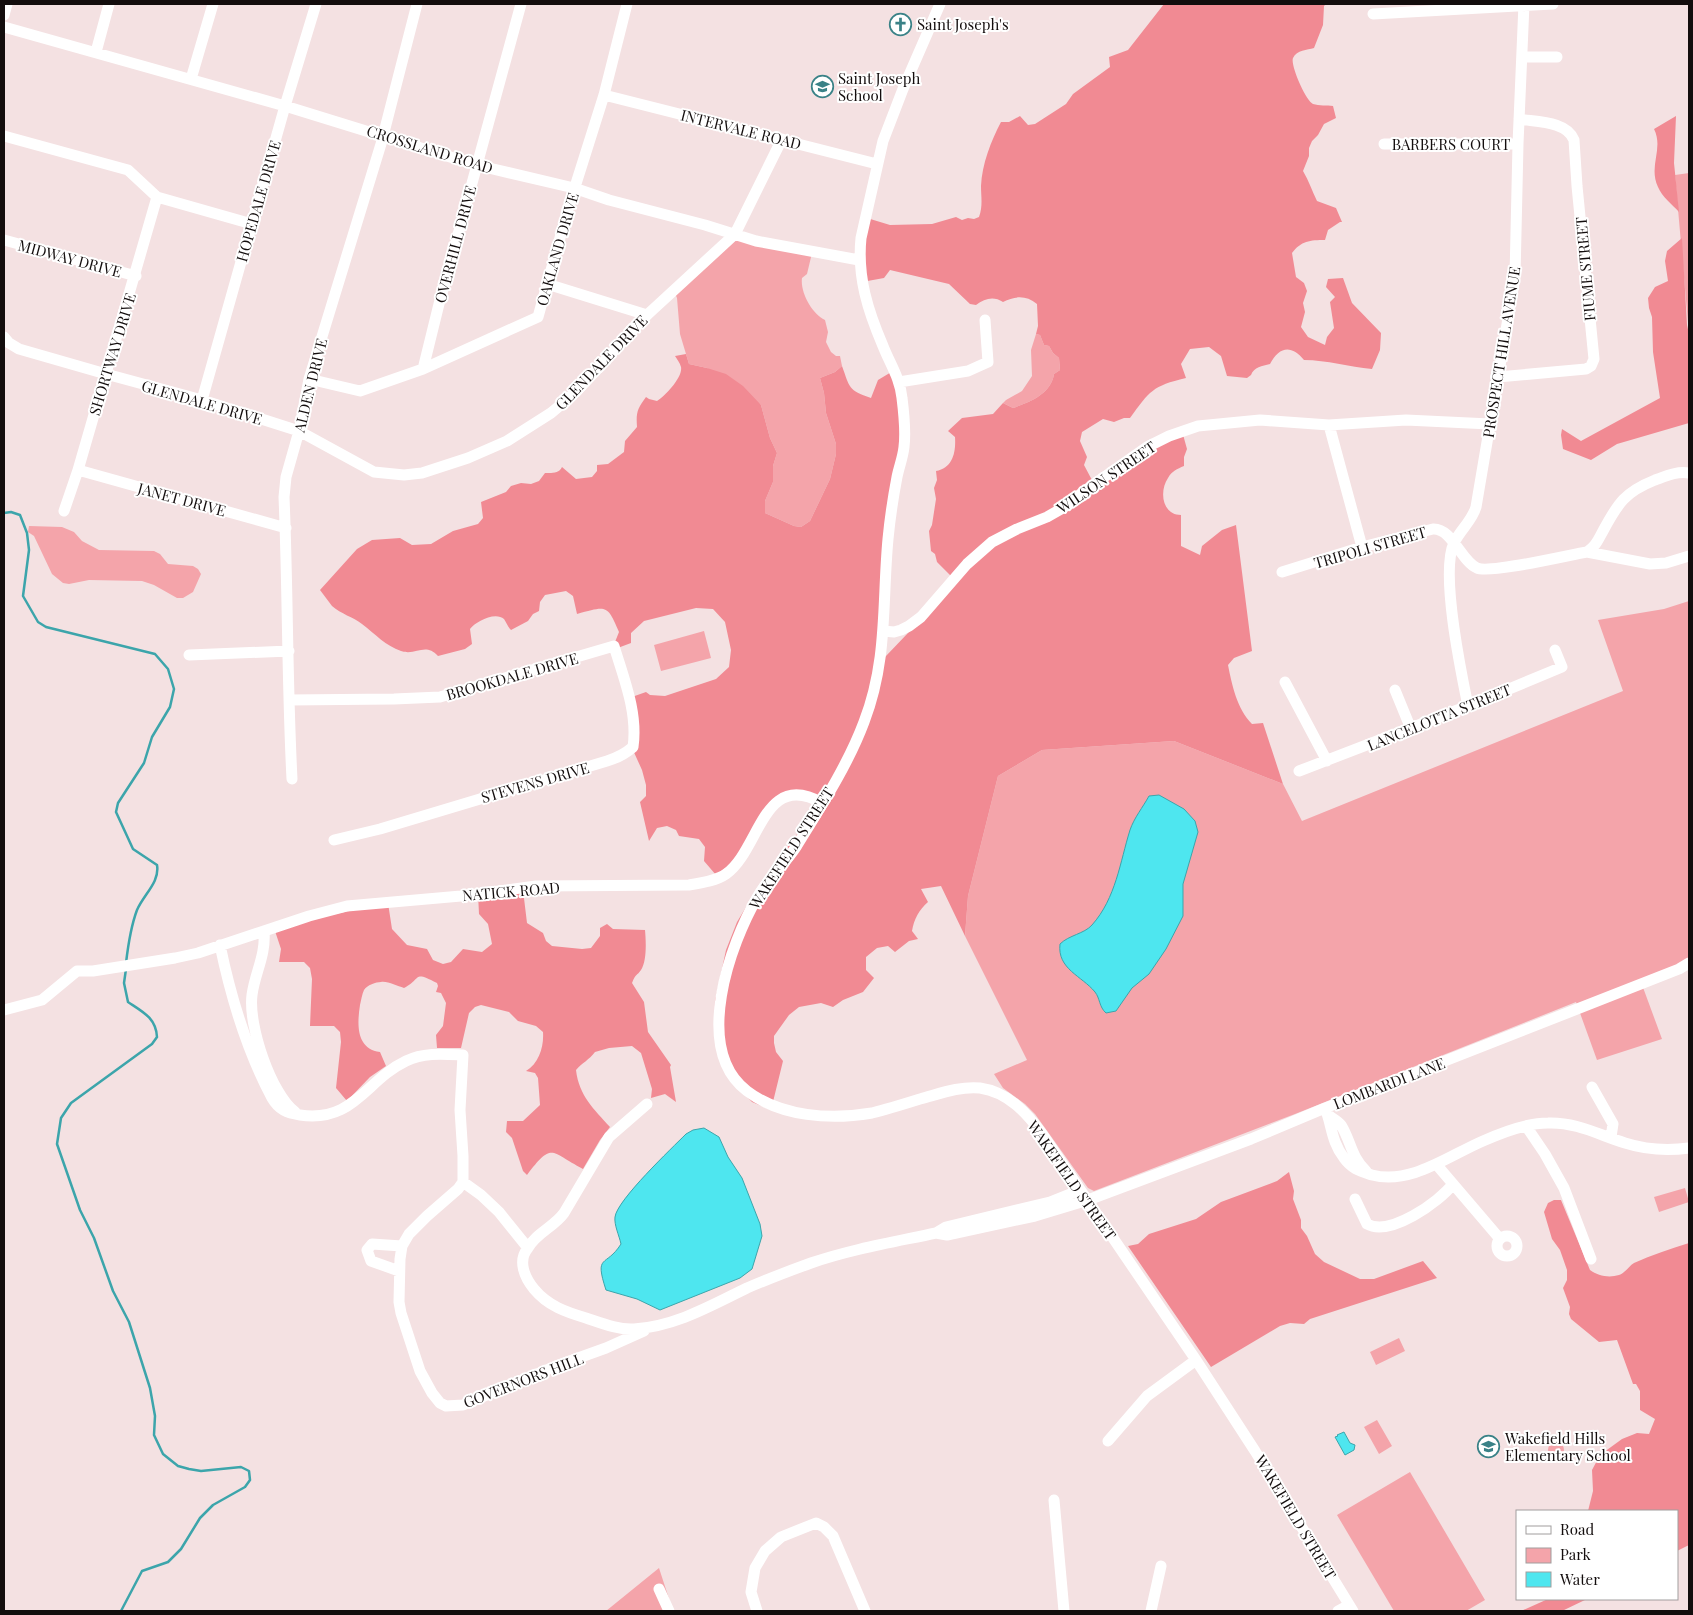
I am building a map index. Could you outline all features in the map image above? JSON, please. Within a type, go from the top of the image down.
[{"type":"street","points":[[4,15],[7,4]]},
{"type":"street","points":[[96,52],[109,4]]},
{"type":"street","points":[[191,79],[213,4]]},
{"type":"street","name":"HOPEDALE DRIVE","points":[[202,400],[285,106],[316,4]]},
{"type":"street","name":"ALDEN DRIVE","points":[[292,778],[284,497],[286,476],[299,431],[310,379],[382,135],[417,4]]},
{"type":"street","name":"OVERHILL DRIVE","points":[[423,369],[476,165],[521,4]]},
{"type":"street","name":"OAKLAND DRIVE","points":[[310,379],[360,391],[423,369],[538,317],[574,188],[604,95],[627,4]]},
{"type":"street","name":"WAKEFIELD STREET","points":[[940,4],[903,89],[883,141],[861,238],[859,260],[866,302],[899,382],[904,412],[904,447],[890,518],[883,631],[875,689],[864,723],[846,761],[794,851],[759,894],[744,924],[726,972],[721,1000],[719,1041],[724,1060],[735,1078],[747,1091],[765,1102],[792,1112],[819,1116],[857,1115],[962,1088],[981,1088],[997,1093],[1018,1106],[1031,1120],[1088,1200],[1196,1360],[1255,1451],[1351,1608]]},
{"type":"street","points":[[1373,14],[1553,4]]},
{"type":"street","name":"PROSPECT HILL AVENUE","points":[[1453,544],[1474,514],[1515,277],[1523,5]]},
{"type":"street","name":"CROSSLAND ROAD","points":[[4,27],[285,106],[476,165],[574,188],[609,200],[756,241],[859,260]]},
{"type":"street","points":[[1522,57],[1557,57]]},
{"type":"street","name":"INTERVALE ROAD","points":[[604,95],[877,164]]},
{"type":"street","name":"FIUME STREET","points":[[1498,377],[1586,369],[1591,366],[1594,359],[1573,136],[1564,128],[1519,119]]},
{"type":"street","points":[[4,136],[128,170],[157,197],[252,224]]},
{"type":"street","name":"GLENDALE DRIVE","points":[[7,340],[19,349],[202,400],[299,431],[374,472],[404,475],[422,474],[507,441],[551,412],[576,392],[648,315],[736,234],[782,139]]},
{"type":"street","name":"BARBERS COURT","points":[[1384,144],[1518,144]]},
{"type":"street","name":"SHORTWAY DRIVE","points":[[64,511],[136,276],[157,197]]},
{"type":"street","name":"MIDWAY DRIVE","points":[[4,240],[136,276]]},
{"type":"street","points":[[548,284],[648,315]]},
{"type":"street","points":[[899,382],[968,371],[988,362],[985,320]]},
{"type":"street","name":"WILSON STREET","points":[[883,631],[894,632],[905,628],[921,617],[967,564],[992,542],[1017,528],[1047,517],[1068,505],[1141,451],[1169,436],[1198,426],[1260,420],[1329,425],[1406,420],[1490,424]]},
{"type":"street","points":[[1329,425],[1362,548]]},
{"type":"street","name":"JANET DRIVE","points":[[78,470],[286,528]]},
{"type":"street","points":[[1587,552],[1598,544],[1616,509],[1630,492],[1668,475],[1680,472],[1689,473]]},
{"type":"street","name":"TRIPOLI STREET","points":[[1282,572],[1417,532],[1437,529],[1448,536],[1453,544]]},
{"type":"street","points":[[1453,544],[1478,569],[1489,570],[1587,552],[1650,564],[1666,563],[1689,556]]},
{"type":"street","points":[[1453,544],[1449,579],[1450,593],[1462,679],[1468,706]]},
{"type":"street","name":"BROOKDALE DRIVE","points":[[289,700],[440,697],[614,646]]},
{"type":"street","name":"STEVENS DRIVE","points":[[334,840],[380,829],[622,756],[634,747],[635,732],[631,702],[614,646]]},
{"type":"street","name":"LANCELOTTA STREET","points":[[1300,772],[1562,667],[1555,650]]},
{"type":"street","points":[[189,656],[289,651]]},
{"type":"street","points":[[1285,682],[1327,761]]},
{"type":"street","points":[[1395,690],[1411,728]]},
{"type":"street","name":"NATICK ROAD","points":[[4,1010],[42,1000],[78,971],[94,971],[198,953],[309,916],[347,906],[461,896],[536,886],[689,885],[704,882],[725,874],[742,858],[762,819],[778,800],[794,794],[810,796],[822,803]]},
{"type":"street","points":[[264,931],[264,955],[252,994],[253,1019],[261,1050],[278,1093],[290,1109],[299,1115]]},
{"type":"street","points":[[220,946],[236,1009],[265,1084],[276,1105],[283,1112],[311,1116],[326,1115],[351,1105],[393,1069],[416,1057],[433,1054],[463,1055],[460,1110],[463,1156],[462,1182],[481,1195],[499,1212],[528,1248],[530,1243],[558,1221],[564,1213],[609,1137],[647,1104]]},
{"type":"street","name":"LOMBARDI LANE","points":[[1088,1200],[1326,1112],[1679,969],[1689,963]]},
{"type":"street","points":[[1592,1087],[1613,1124],[1610,1137]]},
{"type":"street","points":[[1326,1112],[1330,1129],[1344,1158],[1357,1170],[1385,1177],[1397,1177],[1414,1173],[1487,1140],[1526,1126],[1547,1123],[1568,1124],[1590,1129],[1627,1144],[1648,1148],[1664,1150],[1689,1148]]},
{"type":"street","points":[[1526,1126],[1545,1154],[1564,1188],[1591,1259]]},
{"type":"street","points":[[1436,1164],[1500,1239]]},
{"type":"street","name":"GOVERNORS HILL","points":[[462,1182],[458,1189],[413,1229],[405,1239],[398,1271],[401,1314],[420,1371],[435,1398],[446,1406],[463,1405],[550,1368],[606,1348],[652,1327]]},
{"type":"street","points":[[1355,1199],[1367,1224],[1374,1227],[1382,1227],[1400,1222],[1426,1208],[1444,1195],[1453,1184]]},
{"type":"street","name":"GOVERNORS HILL","points":[[936,1233],[946,1227],[1050,1202],[1080,1190]]},
{"type":"street","name":"GOVERNORS HILL","points":[[528,1248],[522,1263],[525,1275],[535,1291],[549,1303],[568,1313],[618,1328],[634,1329],[662,1326],[687,1317],[749,1287],[812,1262],[875,1244],[936,1233],[947,1235],[1035,1216],[1088,1200]]},
{"type":"street","points":[[398,1271],[372,1261],[367,1250],[372,1244],[402,1246]]},
{"type":"street","points":[[1108,1441],[1147,1396],[1196,1360]]},
{"type":"street","points":[[1054,1500],[1064,1611]]},
{"type":"street","points":[[757,1611],[751,1592],[755,1568],[765,1551],[781,1537],[816,1523],[824,1527],[832,1536],[865,1611]]},
{"type":"street","points":[[1151,1611],[1161,1566]]},
{"type":"street","points":[[659,1589],[668,1611]]},
{"type":"street","points":[[1338,1611],[1351,1608]]},
{"type":"green space","points":[[1689,173],[1689,334],[1675,175]]},
{"type":"green space","points":[[730,239],[812,253],[807,274],[802,278],[803,290],[811,308],[825,320],[828,332],[826,342],[831,352],[836,356],[840,356],[842,366],[835,372],[820,378],[826,413],[836,444],[836,454],[830,479],[810,521],[801,527],[794,526],[765,513],[765,501],[773,482],[773,466],[777,453],[770,438],[761,405],[707,368],[689,364],[680,334],[677,298],[674,291]]},
{"type":"green space","points":[[1036,334],[1040,335],[1044,345],[1049,346],[1059,358],[1060,370],[1054,374],[1049,387],[1044,392],[1033,400],[1013,408],[1003,403],[1022,391],[1032,376],[1031,350]]},
{"type":"green space","points":[[29,526],[62,527],[74,532],[82,541],[99,550],[154,551],[160,554],[168,564],[193,566],[201,574],[193,592],[183,598],[177,598],[154,585],[142,581],[89,580],[69,584],[63,583],[52,574],[34,536],[28,532]]},
{"type":"green space","points":[[1689,601],[1689,959],[1641,982],[1662,1039],[1597,1060],[1576,1002],[1295,1114],[1094,1191],[1088,1188],[1035,1114],[1003,1088],[994,1074],[1027,1060],[965,936],[968,896],[998,776],[1042,750],[1174,741],[1283,784],[1302,821],[1623,691],[1598,620],[1664,609]]},
{"type":"green space","points":[[704,631],[711,658],[661,671],[654,645]]},
{"type":"green space","points":[[1685,1188],[1689,1202],[1659,1212],[1654,1197]]},
{"type":"green space","points":[[1399,1338],[1405,1351],[1376,1365],[1370,1352]]},
{"type":"green space","points":[[1377,1420],[1392,1446],[1379,1454],[1364,1427]]},
{"type":"green space","points":[[1553,1442],[1559,1442],[1564,1447],[1562,1456],[1553,1458],[1548,1453],[1548,1447]]},
{"type":"green space","points":[[1410,1472],[1485,1600],[1466,1611],[1394,1611],[1337,1515]]},
{"type":"green space","points":[[659,1568],[673,1611],[606,1611]]},
{"type":"shaded area","points":[[1164,4],[1326,4],[1324,6],[1323,25],[1314,48],[1297,53],[1293,58],[1293,62],[1306,97],[1315,105],[1333,106],[1336,118],[1324,124],[1312,141],[1303,171],[1317,201],[1336,208],[1342,222],[1328,230],[1325,240],[1306,242],[1292,253],[1296,277],[1304,283],[1307,291],[1303,303],[1305,312],[1301,327],[1308,337],[1325,345],[1327,337],[1334,328],[1330,302],[1335,297],[1326,287],[1328,279],[1343,278],[1352,303],[1381,333],[1380,350],[1372,369],[1304,360],[1294,351],[1286,350],[1281,351],[1270,364],[1256,369],[1247,378],[1227,376],[1221,356],[1209,347],[1190,349],[1181,364],[1186,378],[1166,384],[1153,391],[1142,401],[1130,418],[1114,422],[1103,419],[1082,432],[1080,441],[1087,457],[1084,465],[1093,482],[1182,431],[1187,449],[1184,457],[1184,466],[1173,472],[1165,483],[1164,501],[1170,511],[1181,515],[1181,546],[1200,555],[1202,546],[1222,530],[1236,525],[1252,651],[1234,658],[1228,665],[1233,689],[1242,711],[1252,724],[1263,723],[1283,784],[1174,741],[1042,750],[998,776],[968,896],[965,936],[941,886],[921,889],[928,902],[917,915],[913,927],[912,931],[918,939],[909,941],[895,952],[888,946],[877,948],[866,957],[866,970],[874,978],[863,992],[843,1000],[833,1007],[821,1003],[799,1007],[789,1015],[774,1036],[776,1052],[783,1061],[771,1110],[752,1102],[736,1085],[714,1033],[715,1001],[726,950],[737,922],[758,887],[823,797],[799,793],[778,798],[740,857],[716,875],[704,861],[705,847],[699,839],[679,836],[676,830],[667,826],[657,828],[649,841],[640,802],[646,796],[646,785],[642,770],[632,748],[629,698],[646,692],[650,695],[665,696],[716,679],[729,667],[731,650],[725,622],[713,609],[696,608],[644,621],[631,633],[631,643],[615,649],[613,647],[619,632],[612,616],[605,610],[600,609],[577,614],[573,596],[566,591],[545,595],[540,602],[539,611],[533,614],[528,621],[511,630],[504,619],[496,616],[476,623],[470,629],[472,644],[465,649],[438,656],[429,650],[406,652],[390,646],[358,622],[332,606],[320,590],[357,549],[372,540],[400,538],[412,545],[431,544],[453,531],[478,524],[483,518],[481,502],[506,492],[511,486],[521,483],[531,484],[539,481],[545,473],[557,472],[562,467],[576,479],[592,477],[597,471],[597,465],[608,464],[624,452],[625,441],[637,427],[638,411],[646,397],[657,401],[669,391],[681,371],[681,366],[675,356],[686,354],[689,364],[726,374],[743,386],[761,405],[770,438],[777,453],[773,466],[773,482],[765,501],[765,513],[794,526],[801,527],[810,521],[830,479],[836,454],[836,444],[826,413],[820,378],[835,372],[842,366],[851,387],[858,393],[871,398],[878,380],[893,371],[903,418],[894,492],[884,658],[929,611],[952,577],[937,562],[935,554],[931,551],[929,531],[932,525],[936,499],[934,488],[937,480],[936,471],[946,467],[954,454],[955,437],[948,431],[962,418],[993,414],[1003,403],[1013,408],[1033,400],[1049,387],[1054,374],[1060,370],[1059,358],[1049,346],[1044,345],[1040,335],[1036,334],[1038,326],[1037,304],[1029,299],[1016,298],[1003,302],[990,299],[976,305],[970,304],[949,284],[890,270],[884,278],[862,282],[867,218],[890,225],[932,224],[956,217],[962,220],[979,217],[983,169],[1001,122],[1009,122],[1020,116],[1028,125],[1035,124],[1066,104],[1073,94],[1110,67],[1109,57],[1128,50]]},
{"type":"shaded area","points":[[1676,116],[1674,163],[1679,212],[1660,191],[1655,179],[1657,136],[1654,129]]},
{"type":"shaded area","points":[[1682,238],[1689,334],[1689,423],[1617,444],[1591,460],[1563,449],[1562,429],[1581,441],[1660,398],[1653,352],[1652,317],[1648,298],[1655,287],[1668,281],[1665,261],[1667,251]]},
{"type":"shaded area","points":[[523,890],[527,923],[543,933],[546,941],[552,946],[591,948],[600,936],[600,928],[607,924],[613,929],[645,930],[644,962],[632,983],[644,1002],[648,1032],[671,1065],[676,1102],[665,1094],[651,1098],[652,1089],[641,1053],[632,1046],[609,1048],[595,1052],[576,1070],[580,1087],[588,1102],[610,1127],[583,1169],[558,1154],[552,1153],[542,1157],[527,1175],[523,1171],[512,1138],[506,1132],[507,1121],[523,1121],[540,1105],[538,1078],[535,1073],[526,1071],[534,1064],[543,1043],[543,1032],[536,1026],[518,1021],[509,1012],[481,1005],[475,1007],[469,1013],[461,1048],[437,1048],[436,1035],[443,1026],[446,1003],[441,993],[436,992],[437,983],[420,976],[404,988],[384,982],[372,984],[364,990],[360,1005],[358,1020],[360,1035],[366,1046],[380,1052],[386,1066],[370,1077],[347,1101],[336,1088],[341,1042],[340,1032],[334,1026],[310,1026],[312,979],[310,968],[304,962],[279,962],[281,949],[274,928],[277,926],[388,903],[392,929],[407,945],[427,949],[433,960],[443,964],[451,962],[463,949],[482,952],[492,944],[488,924],[479,914],[478,894]]},
{"type":"shaded area","points":[[1289,1172],[1294,1191],[1293,1199],[1301,1220],[1301,1228],[1315,1254],[1324,1262],[1360,1279],[1374,1279],[1423,1261],[1437,1278],[1310,1319],[1304,1324],[1290,1323],[1280,1326],[1211,1367],[1128,1246],[1138,1244],[1149,1234],[1196,1219],[1221,1202],[1277,1181]]},
{"type":"shaded area","points":[[1554,1200],[1561,1200],[1590,1270],[1600,1275],[1619,1275],[1634,1263],[1689,1243],[1689,1545],[1678,1550],[1678,1510],[1588,1510],[1593,1491],[1592,1470],[1600,1455],[1622,1439],[1637,1433],[1649,1434],[1655,1419],[1640,1410],[1640,1391],[1636,1384],[1633,1384],[1617,1340],[1599,1342],[1571,1319],[1569,1314],[1570,1307],[1563,1288],[1567,1280],[1567,1270],[1560,1250],[1552,1239],[1544,1212],[1548,1203]]},
{"type":"shaded area","points":[[1546,1600],[1585,1600],[1562,1611],[1521,1611]]},
{"type":"water","points":[[1159,795],[1184,809],[1195,821],[1198,832],[1183,884],[1183,916],[1166,949],[1149,974],[1132,988],[1116,1011],[1106,1013],[1095,992],[1066,966],[1062,960],[1060,944],[1089,928],[1100,914],[1112,892],[1134,821],[1149,796]]},
{"type":"water","points":[[704,1128],[719,1137],[728,1157],[742,1178],[760,1224],[762,1236],[752,1269],[740,1278],[660,1310],[637,1299],[606,1290],[601,1271],[603,1262],[621,1244],[615,1220],[618,1209],[646,1174],[686,1134],[693,1130]]},
{"type":"water","points":[[1344,1432],[1350,1443],[1355,1445],[1354,1450],[1345,1455],[1335,1437]]},
{"type":"waterway","points":[[4,513],[11,512],[20,515],[27,533],[29,550],[23,596],[38,622],[46,627],[155,654],[168,669],[174,689],[170,707],[152,737],[144,763],[118,803],[116,812],[133,849],[157,865],[154,882],[135,916],[126,963]]},
{"type":"waterway","points":[[121,1611],[142,1571],[168,1562],[181,1549],[200,1518],[213,1505],[245,1487],[250,1480],[249,1471],[241,1467],[201,1471],[178,1466],[163,1454],[154,1435],[155,1416],[150,1388],[129,1322],[113,1291],[94,1238],[80,1210],[57,1144],[61,1118],[71,1103],[152,1044],[157,1037],[154,1025],[148,1016],[128,1002],[124,983],[126,969]]},
{"type":"place","name":"Saint Joseph's","points":[[901,24]]},
{"type":"place","name":"Saint Joseph School","points":[[822,87]]},
{"type":"place","name":"Wakefield Hills Elementary School","points":[[1489,1447]]}]
